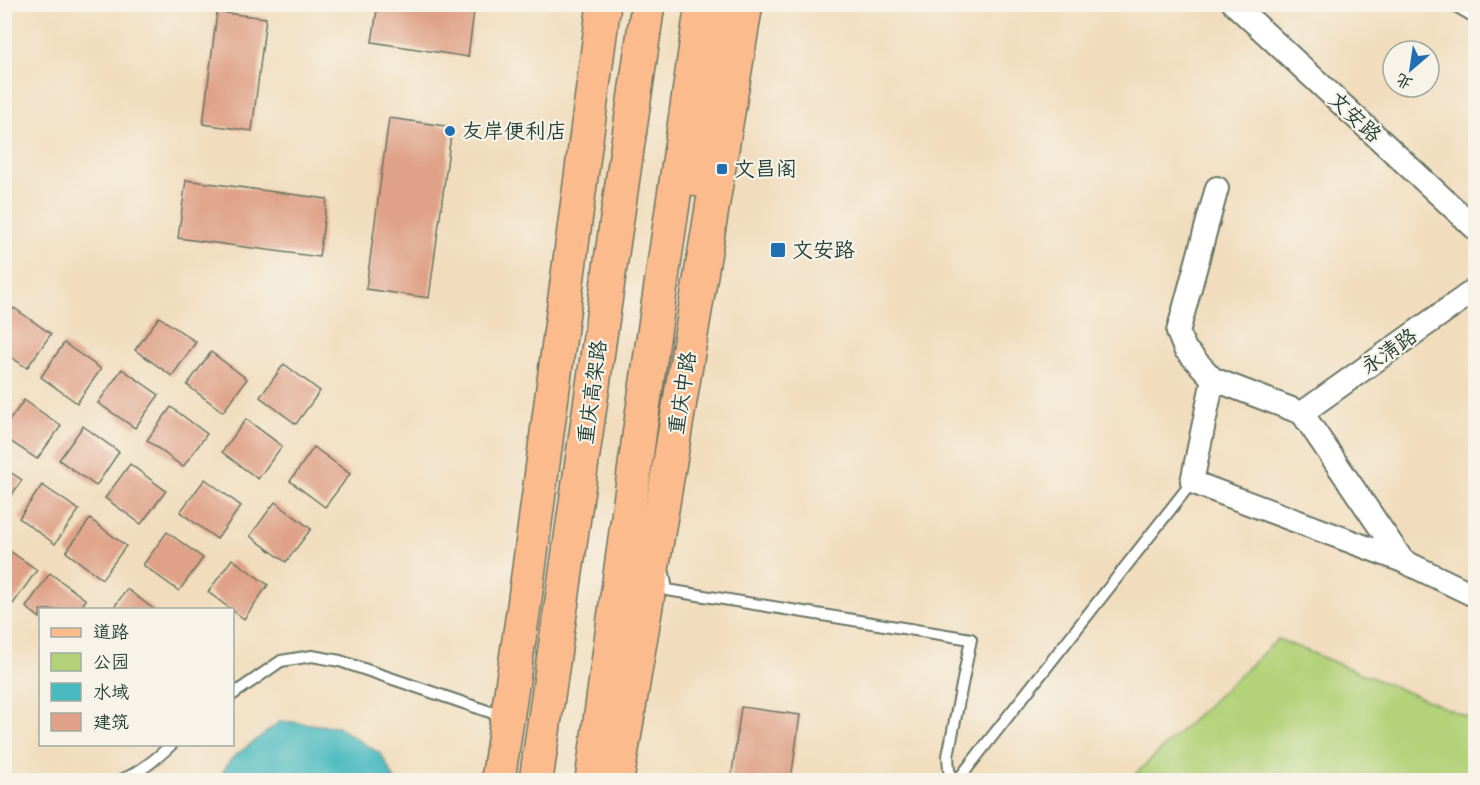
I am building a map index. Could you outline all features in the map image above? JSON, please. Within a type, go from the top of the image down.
[{"type":"main road","points":[[498,780],[604,4]]},
{"type":"main road","points":[[588,414],[598,187],[626,4]]},
{"type":"main road","name":"重庆高架路","points":[[536,780],[648,4]]},
{"type":"main road","points":[[592,780],[702,4]]},
{"type":"main road","points":[[640,429],[693,212],[728,4]]},
{"type":"main road","name":"重庆中路","points":[[617,780],[746,4]]},
{"type":"street","name":"文安路","points":[[1234,4],[1476,229]]},
{"type":"street","points":[[1218,188],[1178,332],[1185,348],[1213,379],[1302,413],[1403,561]]},
{"type":"street","name":"永清路","points":[[1302,413],[1476,289]]},
{"type":"street","points":[[1213,379],[1192,482],[1403,561],[1476,596]]},
{"type":"lane","points":[[1452,4],[1476,18]]},
{"type":"lane","points":[[958,780],[1192,482]]},
{"type":"lane","points":[[659,531],[667,590],[971,639],[948,756],[949,770],[953,780]]},
{"type":"lane","points":[[234,693],[281,660],[312,656],[340,661],[507,718]]},
{"type":"lane","points":[[121,780],[132,776],[153,762],[170,746]]},
{"type":"green space","points":[[1278,639],[1475,720],[1475,780],[1129,780]]},
{"type":"water","points":[[281,721],[337,727],[381,754],[395,780],[218,780],[231,759]]},
{"type":"building","points":[[378,4],[475,4],[468,57],[372,42]]},
{"type":"building","points":[[217,12],[266,18],[252,131],[203,124]]},
{"type":"building","points":[[389,118],[452,127],[429,298],[366,289]]},
{"type":"building","points":[[186,180],[327,199],[319,257],[178,238]]},
{"type":"building","points":[[14,308],[51,334],[27,368],[4,352],[4,321]]},
{"type":"building","points":[[159,317],[196,342],[172,376],[135,350]]},
{"type":"building","points":[[64,343],[101,369],[77,403],[41,377]]},
{"type":"building","points":[[211,352],[247,379],[223,412],[187,385]]},
{"type":"building","points":[[284,364],[320,391],[296,424],[260,397]]},
{"type":"building","points":[[122,369],[159,395],[135,428],[98,403]]},
{"type":"building","points":[[4,386],[10,390],[4,399]]},
{"type":"building","points":[[24,400],[61,426],[37,459],[4,437],[4,428]]},
{"type":"building","points":[[171,407],[207,434],[183,467],[147,440]]},
{"type":"building","points":[[246,419],[282,446],[258,479],[222,452]]},
{"type":"building","points":[[83,426],[119,452],[96,486],[59,460]]},
{"type":"building","points":[[314,447],[350,474],[325,507],[290,481]]},
{"type":"building","points":[[130,464],[166,491],[141,524],[105,498]]},
{"type":"building","points":[[4,468],[22,480],[4,506]]},
{"type":"building","points":[[205,479],[241,506],[217,539],[180,512]]},
{"type":"building","points":[[42,485],[79,510],[55,544],[19,518]]},
{"type":"building","points":[[275,502],[311,529],[286,562],[250,536]]},
{"type":"building","points":[[90,519],[126,546],[102,579],[66,552]]},
{"type":"building","points":[[167,532],[203,558],[179,591],[143,565]]},
{"type":"building","points":[[4,547],[37,570],[13,604],[4,598]]},
{"type":"building","points":[[232,559],[268,585],[244,619],[234,612],[234,608],[229,608],[208,592]]},
{"type":"building","points":[[50,573],[86,600],[80,608],[39,608],[39,617],[26,607]]},
{"type":"building","points":[[127,589],[152,608],[113,608]]},
{"type":"building","points":[[741,707],[800,715],[791,780],[731,780]]},
{"type":"place","name":"友岸便利店","points":[[450,131]]},
{"type":"place","name":"文昌阁","points":[[722,169]]},
{"type":"place","name":"文安路","points":[[778,250]]}]
